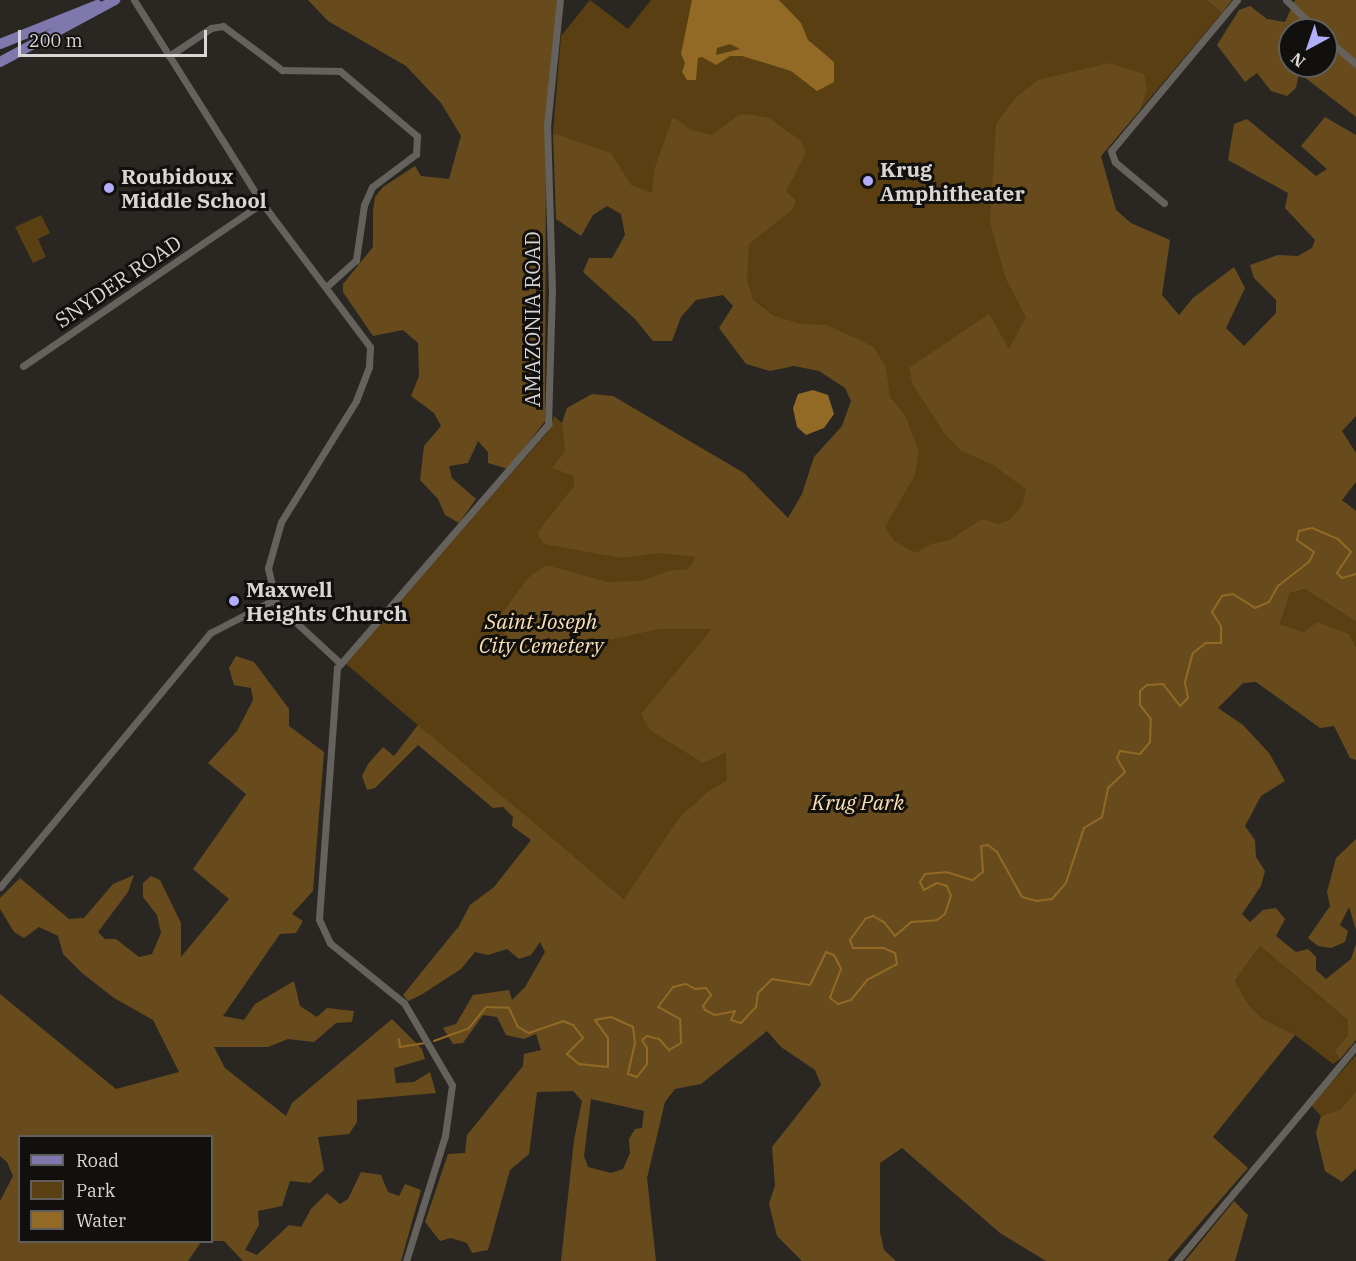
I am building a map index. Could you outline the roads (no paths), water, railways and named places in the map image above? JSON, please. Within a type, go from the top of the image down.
[{"type":"main road","points":[[0,44],[114,0]]},
{"type":"main road","points":[[0,62],[114,0]]},
{"type":"street","points":[[134,0],[262,203],[367,340],[369,367],[342,427],[273,539],[268,568],[274,600],[341,664]]},
{"type":"street","name":"AMAZONIA ROAD","points":[[406,1261],[445,1136],[452,1085],[404,1003],[348,960],[324,934],[319,905],[337,668],[548,424],[552,291],[548,127],[560,0]]},
{"type":"street","points":[[1164,203],[1111,157],[1118,143],[1237,0]]},
{"type":"street","points":[[1289,2],[1303,0]]},
{"type":"street","points":[[1289,2],[1305,18]]},
{"type":"street","points":[[169,56],[211,28],[223,26],[282,70],[340,70],[417,136],[416,154],[372,187],[364,205],[356,260],[327,286]]},
{"type":"street","points":[[1338,48],[1356,64]]},
{"type":"street","name":"SNYDER ROAD","points":[[23,366],[262,203]]},
{"type":"street","points":[[1,884],[210,633],[274,600]]},
{"type":"street","points":[[1177,1261],[1356,1046]]},
{"type":"water","points":[[692,0],[779,0],[801,23],[808,40],[834,62],[834,82],[817,91],[791,71],[742,56],[730,56],[716,65],[702,57],[698,58],[696,80],[687,80],[682,72],[685,63],[681,54]],"holes":[[[730,44],[740,49],[716,55],[717,48]]]},
{"type":"water","points":[[813,390],[828,395],[834,414],[824,428],[806,435],[797,427],[793,408],[798,394]]},
{"type":"waterway","points":[[434,1041],[469,1028],[486,1007],[509,1008],[518,1027],[529,1033],[563,1021],[573,1025],[583,1038],[567,1054],[579,1064],[608,1067],[608,1038],[595,1020],[611,1017],[633,1027],[635,1043],[628,1074],[637,1077],[647,1064],[647,1048],[642,1040],[647,1036],[659,1039],[669,1050],[681,1043],[680,1019],[658,1007],[673,987],[686,984],[695,989],[706,988],[711,995],[703,1006],[705,1010],[715,1015],[735,1011],[731,1020],[741,1023],[756,1007],[758,993],[772,979],[810,985],[826,952],[834,955],[841,969],[830,998],[838,1004],[851,1000],[867,980],[897,964],[895,953],[884,948],[853,948],[850,940],[865,919],[873,916],[884,922],[895,936],[911,922],[937,920],[945,914],[951,896],[947,886],[937,883],[924,890],[920,882],[925,874],[946,872],[973,880],[983,872],[981,846],[988,845],[997,852],[1022,897],[1037,901],[1052,899],[1066,883],[1084,828],[1102,817],[1108,788],[1125,772],[1117,758],[1120,751],[1140,754],[1150,742],[1151,719],[1140,705],[1140,691],[1147,685],[1163,684],[1180,706],[1188,698],[1185,682],[1193,653],[1206,643],[1221,643],[1221,626],[1212,612],[1222,596],[1233,594],[1255,608],[1269,602],[1278,586],[1309,562],[1314,552],[1297,540],[1299,531],[1312,528],[1338,539],[1351,552],[1337,573],[1342,578],[1356,574]]},
{"type":"waterway","points":[[399,1039],[400,1047],[424,1043]]},
{"type":"place","name":"Krug Amphitheater","points":[[868,181]]},
{"type":"place","name":"Roubidoux Middle School","points":[[109,188]]},
{"type":"place","name":"Maxwell Heights Church","points":[[234,601]]},
{"type":"park label","name":"Saint Joseph City Cemetery","points":[[541,633]]},
{"type":"park label","name":"Krug Park","points":[[858,802]]}]
